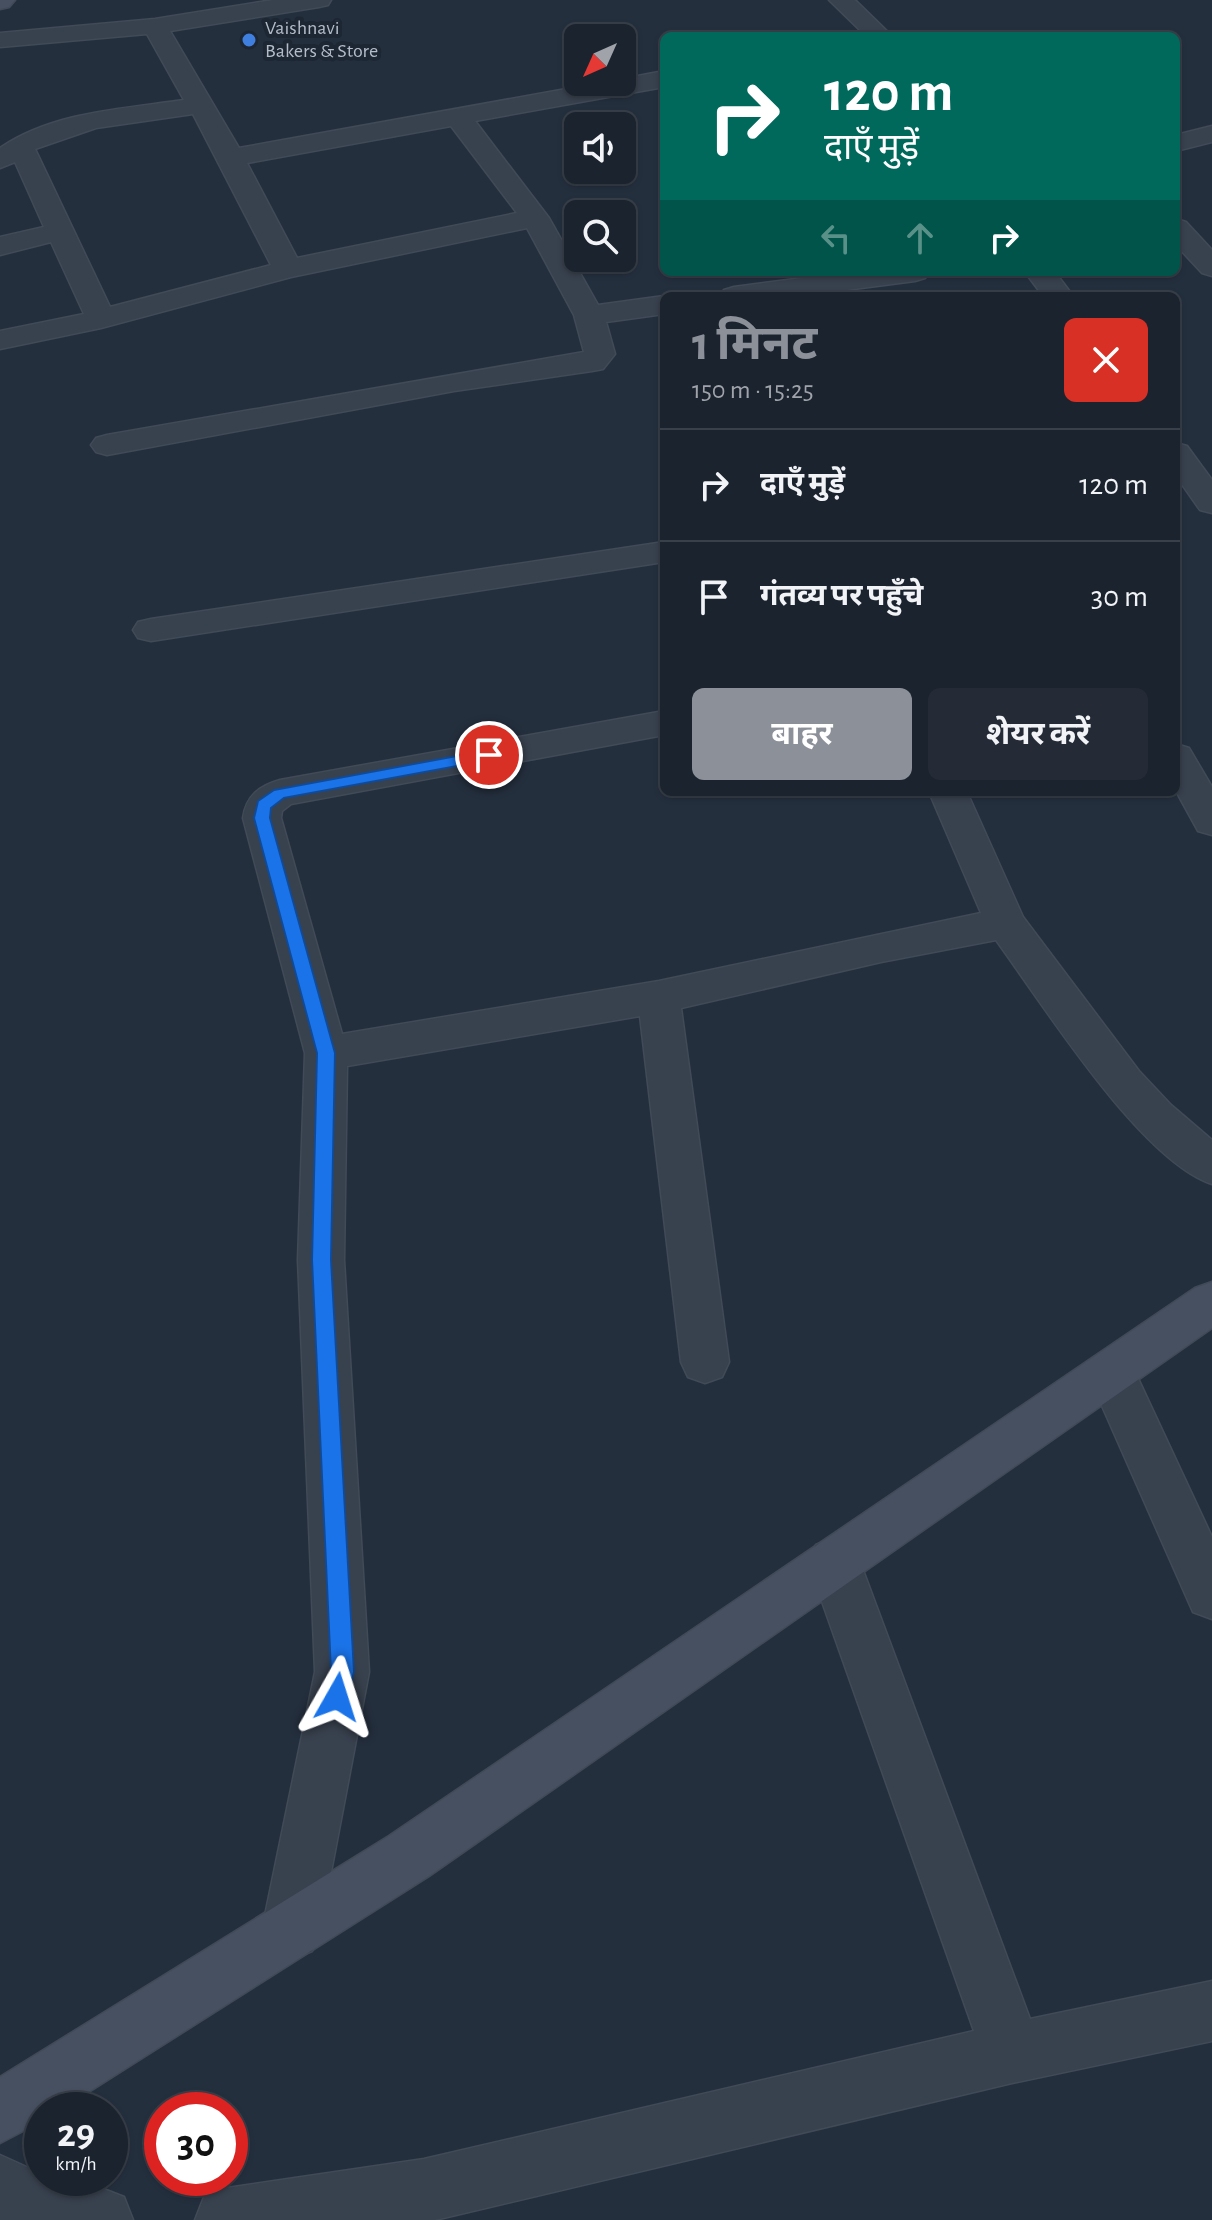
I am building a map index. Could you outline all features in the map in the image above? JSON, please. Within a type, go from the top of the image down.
[{"type":"street","points":[[0,40],[155,26],[319,0]]},
{"type":"street","points":[[841,0],[876,32]]},
{"type":"street","points":[[155,26],[202,105],[288,269]]},
{"type":"street","points":[[231,158],[660,80]]},
{"type":"street","points":[[101,319],[60,231],[10,153],[57,128],[202,105]]},
{"type":"street","points":[[107,445],[454,382],[592,362],[600,354],[589,315],[535,218],[458,117]]},
{"type":"street","points":[[1180,142],[1212,134]]},
{"type":"street","points":[[0,340],[101,319],[288,269],[535,218]]},
{"type":"street","points":[[1184,223],[1212,267]]},
{"type":"street","points":[[0,246],[60,231]]},
{"type":"street","points":[[764,292],[885,276]]},
{"type":"street","points":[[589,315],[660,306]]},
{"type":"street","points":[[1180,465],[1212,503]]},
{"type":"street","points":[[151,630],[660,553]]},
{"type":"street","points":[[291,1930],[342,1672],[321,1260],[326,1053],[262,818],[264,805],[280,793],[660,724]]},
{"type":"street","points":[[1180,764],[1212,821]]},
{"type":"street","points":[[950,796],[1006,923],[1124,1083],[1155,1117],[1212,1166]]},
{"type":"street","points":[[326,1053],[659,997],[881,947],[1006,923]]},
{"type":"street","points":[[659,997],[705,1362]]},
{"type":"street","points":[[0,2112],[409,1856],[1212,1302]]},
{"type":"street","points":[[1111,1372],[1212,1594]]},
{"type":"street","points":[[834,1562],[1012,2053]]},
{"type":"street","points":[[227,2220],[424,2191],[1012,2053],[1212,2011]]},
{"type":"street","points":[[0,2187],[51,2211],[101,2220]]},
{"type":"place","name":"Vaishnavi Bakers & Store","points":[[249,40]]},
{"type":"route","points":[[337,1697],[342,1672],[321,1260],[326,1053],[262,818],[264,805],[280,793],[489,755]]}]
